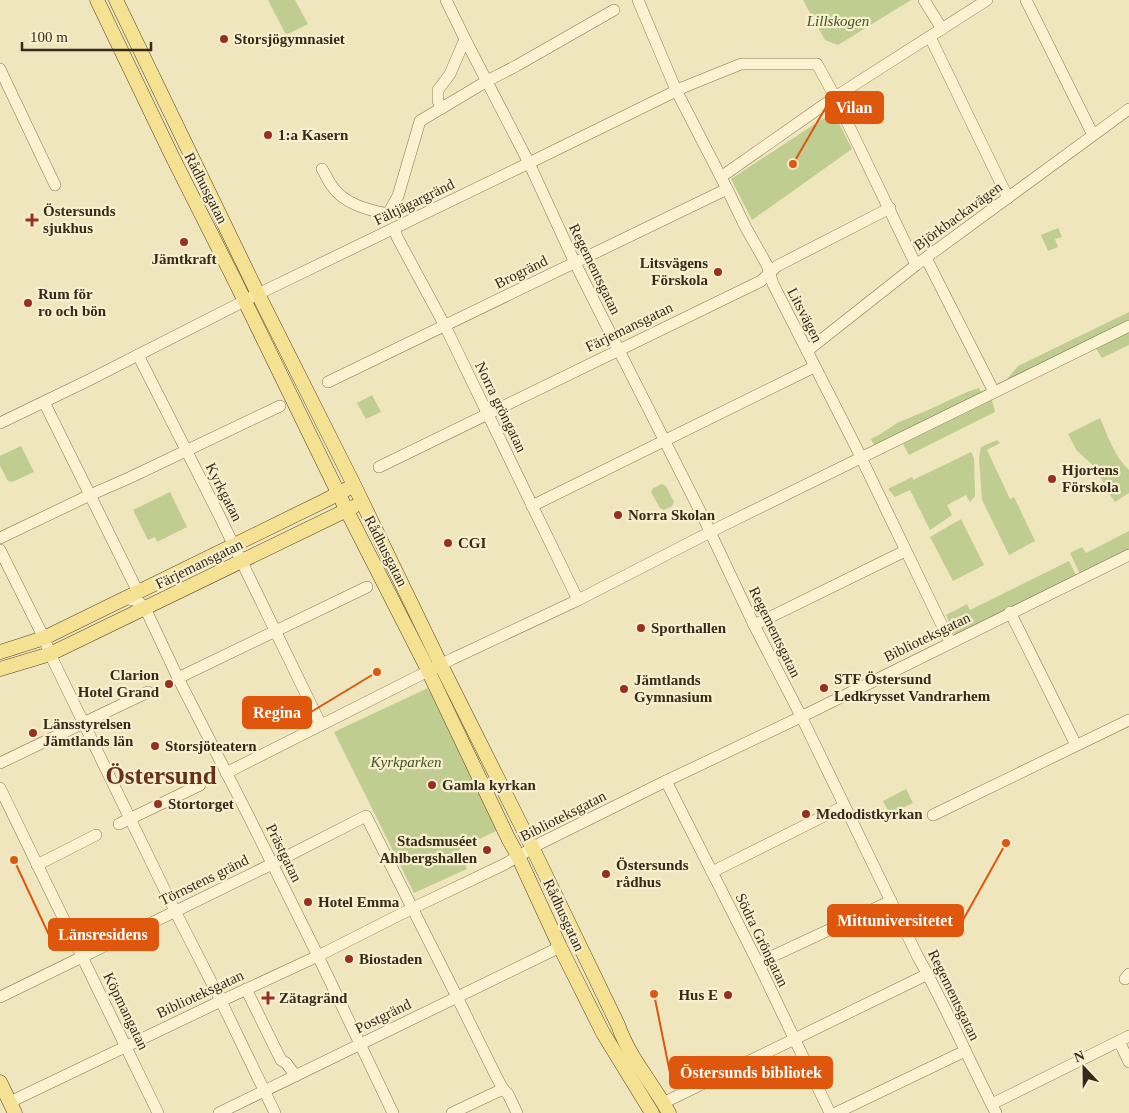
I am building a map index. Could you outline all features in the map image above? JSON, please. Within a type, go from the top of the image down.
[{"type":"main road","name":"Rådhusgatan","points":[[97,0],[347,511],[533,849],[618,1025],[624,1042],[666,1108]]},
{"type":"main road","name":"Rådhusgatan","points":[[116,0],[258,294],[354,485],[508,838],[560,947],[607,1040],[652,1113]]},
{"type":"main road","name":"Färjemansgatan","points":[[0,652],[44,638],[354,485]]},
{"type":"main road","name":"Färjemansgatan","points":[[0,670],[50,654],[362,503]]},
{"type":"main road","points":[[0,1082],[13,1108]]},
{"type":"street","name":"Regementsgatan","points":[[446,0],[529,163],[575,263],[665,440],[754,625],[801,716],[994,1109]]},
{"type":"street","name":"Litsvägen","points":[[638,0],[676,90],[746,228],[767,265],[769,274],[950,642]]},
{"type":"street","points":[[924,0],[942,29]]},
{"type":"street","points":[[721,176],[835,97],[986,0]]},
{"type":"street","points":[[1026,0],[1093,135]]},
{"type":"street","points":[[322,169],[333,188],[347,201],[388,214],[398,196],[420,121],[614,10]]},
{"type":"street","points":[[930,36],[1008,198]]},
{"type":"street","points":[[442,108],[438,101],[438,90],[450,74],[465,39]]},
{"type":"street","name":"Fältjägargränd","points":[[0,423],[258,294],[676,90],[741,64],[817,64],[835,97]]},
{"type":"street","points":[[0,69],[55,185]]},
{"type":"street","points":[[835,97],[890,208],[994,392]]},
{"type":"street","name":"Björkbackavägen","points":[[807,352],[921,262],[1129,109]]},
{"type":"street","name":"Brogränd","points":[[328,382],[727,189]]},
{"type":"street","name":"Färjemansgatan","points":[[379,467],[761,281],[777,266],[890,208]]},
{"type":"street","name":"Norra gröngatan","points":[[394,228],[445,326],[578,600]]},
{"type":"street","points":[[226,773],[1129,326]]},
{"type":"street","name":"Kyrkgatan","points":[[138,355],[234,545],[321,725]]},
{"type":"street","points":[[532,506],[814,366]]},
{"type":"street","points":[[44,402],[90,495],[132,595],[135,600],[146,608]]},
{"type":"street","points":[[0,538],[280,406]]},
{"type":"street","points":[[0,550],[152,865],[221,1000],[275,1113]]},
{"type":"street","points":[[754,625],[905,551]]},
{"type":"street","name":"Biblioteksgatan","points":[[13,1108],[126,1046],[318,956],[666,781],[1129,555]]},
{"type":"street","points":[[178,678],[367,587]]},
{"type":"street","name":"Prästgatan","points":[[146,608],[178,678],[318,956],[393,1113]]},
{"type":"street","points":[[1010,612],[1076,745]]},
{"type":"street","points":[[0,763],[148,692]]},
{"type":"street","points":[[933,816],[1129,720]]},
{"type":"street","name":"Södra Gröngatan","points":[[666,781],[758,963],[830,1113]]},
{"type":"street","points":[[119,824],[200,785]]},
{"type":"street","name":"Köpmangatan","points":[[0,788],[158,1113]]},
{"type":"street","points":[[712,872],[844,806]]},
{"type":"street","name":"Törnstens gränd","points":[[0,997],[366,816],[413,908]]},
{"type":"street","points":[[37,865],[96,835]]},
{"type":"street","points":[[758,963],[891,901]]},
{"type":"street","points":[[413,908],[496,1076],[508,1094],[517,1113]]},
{"type":"street","name":"Postgränd","points":[[219,1113],[560,947]]},
{"type":"street","points":[[666,1108],[794,1038],[928,974]]},
{"type":"street","points":[[246,989],[281,1060],[296,1076]]},
{"type":"street","points":[[994,1109],[1124,1039],[1129,1062]]},
{"type":"street","points":[[836,1113],[965,1051]]},
{"type":"street","points":[[452,1113],[503,1089]]},
{"type":"green space","points":[[268,0],[295,0],[308,24],[286,35]]},
{"type":"green space","name":"Lillskogen","points":[[803,0],[911,0],[838,45],[825,40]]},
{"type":"green space","points":[[833,112],[852,149],[752,220],[731,179]]},
{"type":"green space","points":[[1058,228],[1062,237],[1055,239],[1058,247],[1048,251],[1041,235]]},
{"type":"green space","points":[[1129,312],[1129,322],[1008,382],[1007,379],[1018,366]]},
{"type":"green space","points":[[1129,330],[1129,345],[1102,358],[1095,347]]},
{"type":"green space","points":[[979,388],[982,393],[874,445],[871,439],[897,423]]},
{"type":"green space","points":[[372,395],[381,412],[366,419],[357,403]]},
{"type":"green space","points":[[992,400],[995,412],[909,455],[903,444]]},
{"type":"green space","points":[[1100,418],[1115,452],[1129,470],[1129,493],[1115,502],[1095,467],[1077,451],[1068,434]]},
{"type":"green space","points":[[997,440],[1000,443],[987,450],[1010,499],[1014,497],[1035,541],[1009,555],[982,500],[979,458],[981,447]]},
{"type":"green space","points":[[21,446],[34,472],[12,482],[8,481],[0,466],[0,456]]},
{"type":"green space","points":[[971,452],[974,458],[975,496],[970,502],[966,495],[947,505],[952,515],[930,530],[910,490],[895,497],[888,489],[912,477],[913,480]]},
{"type":"green space","points":[[662,484],[666,486],[674,502],[672,506],[664,510],[660,508],[651,492],[653,488]]},
{"type":"green space","points":[[170,492],[187,527],[157,542],[155,537],[148,540],[133,510]]},
{"type":"green space","points":[[961,519],[984,565],[953,581],[930,537]]},
{"type":"green space","points":[[1129,531],[1129,551],[1080,574],[1070,553],[1082,547],[1086,553]]},
{"type":"green space","points":[[1069,561],[1076,575],[955,636],[946,615],[967,604],[970,610]]},
{"type":"green space","name":"Kyrkparken","points":[[428,688],[498,830],[459,849],[467,869],[414,893],[334,732]]},
{"type":"green space","points":[[906,789],[913,803],[890,814],[883,801]]},
{"type":"place","name":"Storsjögymnasiet","points":[[224,39]]},
{"type":"place","name":"1:a Kasern","points":[[268,135]]},
{"type":"place","name":"Vilan","points":[[793,164]]},
{"type":"place","name":"Östersunds sjukhus","points":[[32,220]]},
{"type":"place","name":"Jämtkraft","points":[[184,242]]},
{"type":"place","name":"Litsvägens Förskola","points":[[718,272]]},
{"type":"place","name":"Rum för ro och bön","points":[[28,303]]},
{"type":"place","name":"Hjortens Förskola","points":[[1052,479]]},
{"type":"place","name":"Norra Skolan","points":[[618,515]]},
{"type":"place","name":"CGI","points":[[448,543]]},
{"type":"place","name":"Sporthallen","points":[[641,628]]},
{"type":"place","name":"Regina","points":[[377,672]]},
{"type":"place","name":"Clarion Hotel Grand","points":[[169,684]]},
{"type":"place","name":"STF Östersund Ledkrysset Vandrarhem","points":[[824,688]]},
{"type":"place","name":"Jämtlands Gymnasium","points":[[624,689]]},
{"type":"place","name":"Länsstyrelsen Jämtlands län","points":[[33,733]]},
{"type":"place","name":"Storsjöteatern","points":[[155,746]]},
{"type":"place","name":"Gamla kyrkan","points":[[432,785]]},
{"type":"place","name":"Stortorget","points":[[158,804]]},
{"type":"place","name":"Medodistkyrkan","points":[[806,814]]},
{"type":"place","name":"Mittuniversitetet","points":[[1006,843]]},
{"type":"place","name":"Stadsmuséet Ahlbergshallen","points":[[487,850]]},
{"type":"place","name":"Länsresidens","points":[[14,860]]},
{"type":"place","name":"Östersunds rådhus","points":[[606,874]]},
{"type":"place","name":"Hotel Emma","points":[[308,902]]},
{"type":"place","name":"Biostaden","points":[[349,959]]},
{"type":"place","name":"Östersunds bibliotek","points":[[654,994]]},
{"type":"place","name":"Hus E","points":[[728,995]]},
{"type":"place","name":"Zätagränd","points":[[268,998]]},
{"type":"district","name":"Östersund","points":[[161,775]]}]
